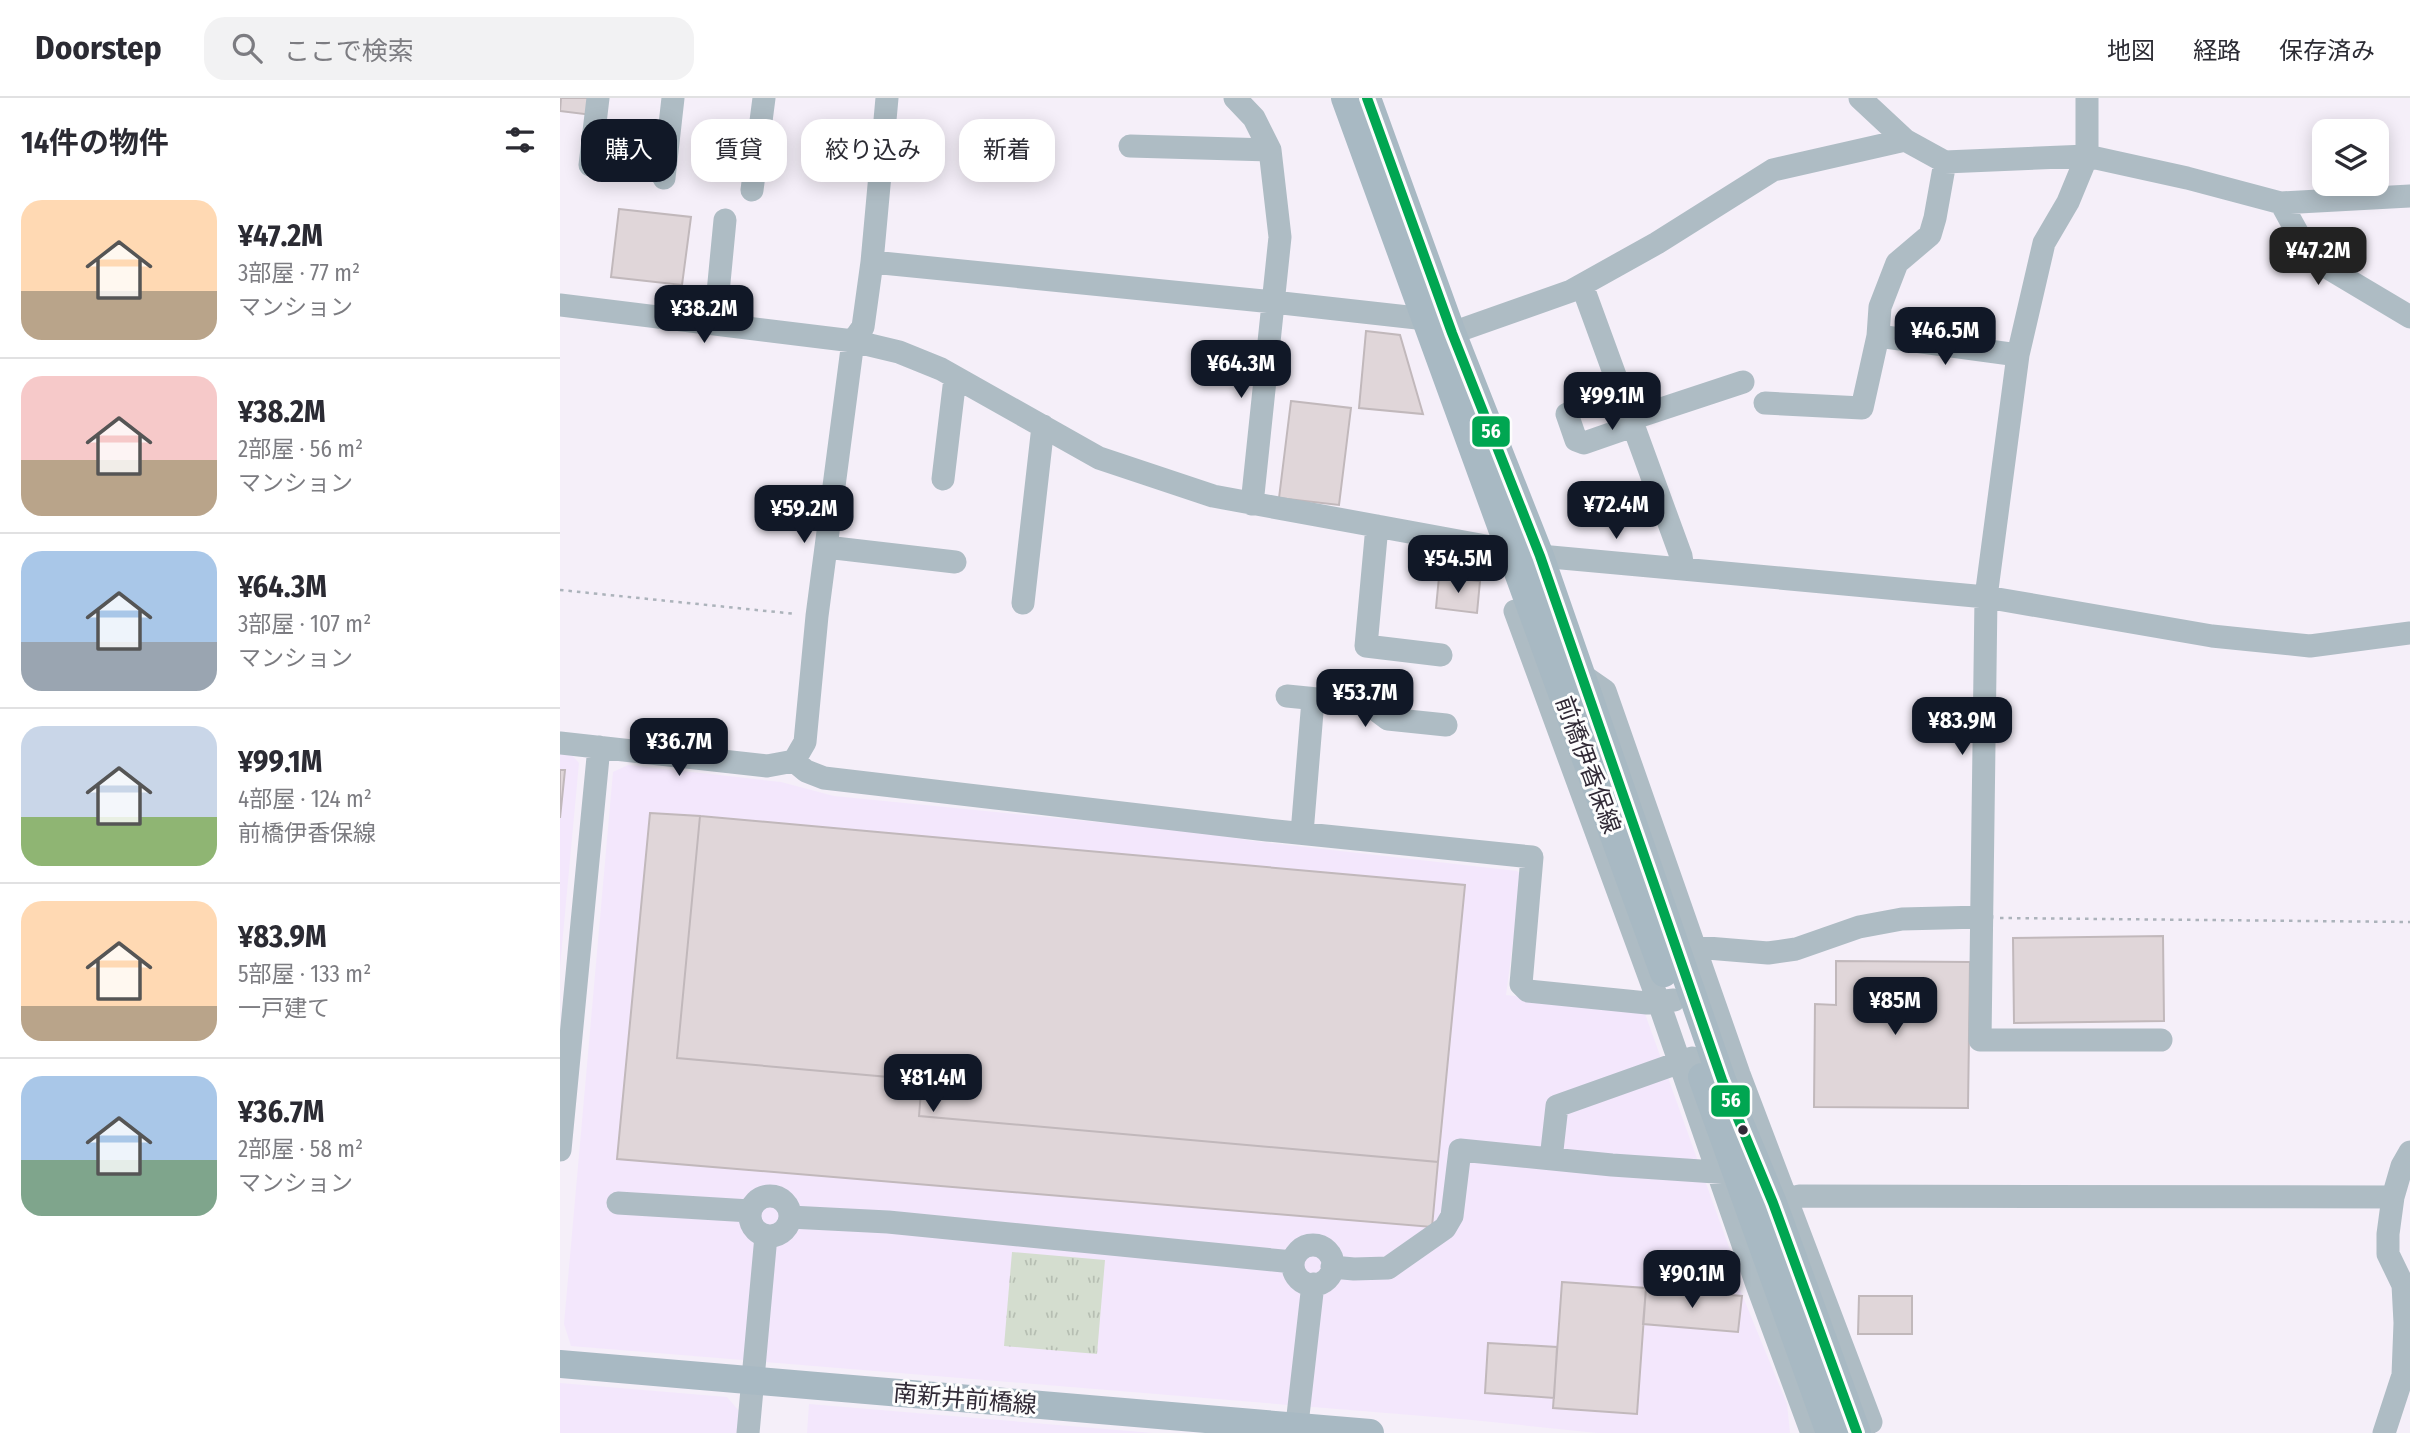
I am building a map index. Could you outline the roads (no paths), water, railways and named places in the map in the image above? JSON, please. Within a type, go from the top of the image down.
[{"type":"main road","name":"前橋伊香保線","points":[[1345,98],[1509,550],[1556,701],[1648,897],[1686,950],[1730,1077],[1780,1201],[1864,1428]]},
{"type":"main road","name":"前橋伊香保線","points":[[1367,98],[1452,333],[1540,556],[1581,676],[1648,897],[1666,1002],[1820,1431]]},
{"type":"main road","name":"南新井前橋線","points":[[560,1364],[1296,1430],[1370,1433]]},
{"type":"street","points":[[595,119],[598,98]]},
{"type":"street","points":[[671,119],[673,98]]},
{"type":"street","points":[[752,190],[764,98]]},
{"type":"street","points":[[560,743],[767,766],[794,761],[805,742],[817,616],[853,341],[863,327],[872,262],[887,98]]},
{"type":"street","points":[[1235,98],[1254,118],[1270,150],[1280,237],[1252,503]]},
{"type":"street","points":[[2087,98],[2087,156],[2068,202],[2044,243],[2018,355],[1986,597],[1980,1041],[2161,1040]]},
{"type":"street","points":[[1865,100],[1905,140],[1945,162],[2087,156],[2187,178],[2281,203],[2410,196]]},
{"type":"street","points":[[1452,333],[1572,291],[1657,243],[1773,170],[1905,140]]},
{"type":"street","points":[[1130,146],[1270,150]]},
{"type":"street","points":[[1765,403],[1862,408],[1878,336],[1880,307],[1897,263],[1930,235],[1945,162]]},
{"type":"street","points":[[2281,203],[2307,250],[2328,268],[2410,317]]},
{"type":"street","points":[[715,324],[725,220]]},
{"type":"street","points":[[872,262],[1426,319]]},
{"type":"street","points":[[1582,285],[1681,556],[1683,569]]},
{"type":"street","points":[[560,305],[853,341],[899,352],[976,387],[1099,458],[1213,496],[1540,556],[1986,597],[2212,636],[2310,646],[2410,633]]},
{"type":"street","points":[[1878,336],[2018,355]]},
{"type":"street","points":[[943,479],[955,378]]},
{"type":"street","points":[[1567,414],[1576,440],[1584,443],[1632,422],[1743,382]]},
{"type":"street","points":[[1023,603],[1043,426]]},
{"type":"street","points":[[1377,526],[1366,646],[1441,654]]},
{"type":"street","points":[[826,547],[955,562]]},
{"type":"street","points":[[1515,611],[1556,701]]},
{"type":"street","points":[[1287,696],[1368,704],[1388,719],[1446,725]]},
{"type":"street","points":[[1302,833],[1313,700]]},
{"type":"street","points":[[560,1150],[599,747]]},
{"type":"street","points":[[794,761],[806,771],[824,778],[1532,858],[1521,984],[1528,991],[1666,1002]]},
{"type":"street","points":[[1686,950],[1768,953],[1796,949],[1859,927],[1902,919],[1982,918]]},
{"type":"street","points":[[1551,1159],[1557,1106],[1688,1060]]},
{"type":"street","points":[[1332,1267],[1388,1268],[1445,1228],[1452,1216],[1460,1150],[1727,1173]]},
{"type":"street","points":[[2384,1433],[2402,1406],[2407,1311],[2400,1259],[2388,1254],[2388,1234],[2393,1197],[2402,1166],[2410,1152]]},
{"type":"street","points":[[1780,1201],[1799,1196],[2393,1197]]},
{"type":"street","points":[[776,1197],[786,1205],[790,1217],[785,1230],[766,1236],[755,1230],[749,1218],[750,1211],[757,1200],[776,1197]]},
{"type":"street","points":[[618,1203],[750,1211]]},
{"type":"street","points":[[790,1217],[888,1222],[1293,1262]]},
{"type":"street","points":[[748,1433],[766,1236]]},
{"type":"street","points":[[1317,1245],[1328,1252],[1332,1267],[1325,1281],[1313,1284],[1306,1283],[1296,1275],[1293,1262],[1299,1250],[1317,1245]]},
{"type":"street","points":[[1296,1430],[1313,1284]]}]
